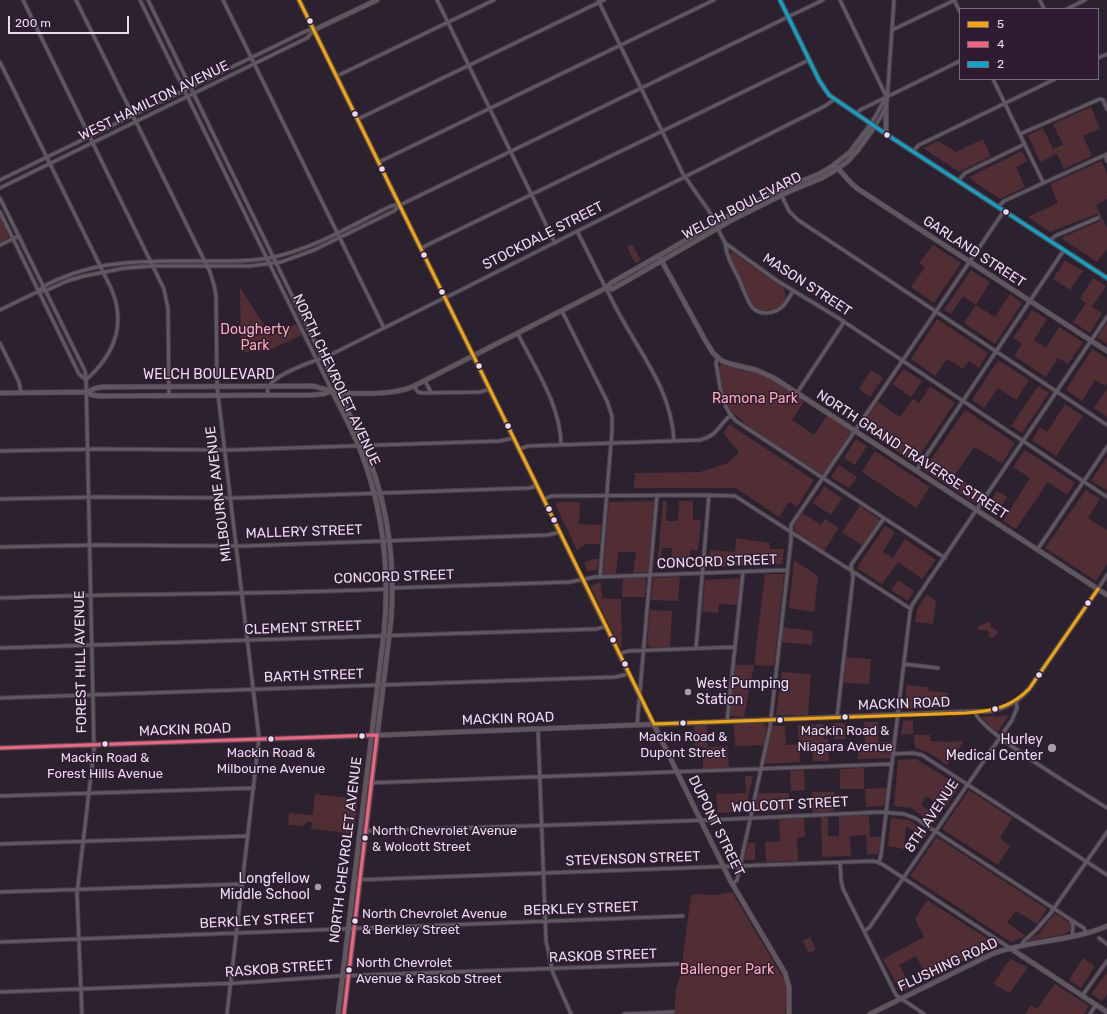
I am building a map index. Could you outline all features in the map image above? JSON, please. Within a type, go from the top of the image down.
[{"type":"street","points":[[23,0],[164,289],[168,306],[169,395]]},
{"type":"street","name":"MILBOURNE AVENUE","points":[[76,0],[207,266],[216,293],[217,386],[259,738],[227,1014]]},
{"type":"street","name":"NORTH CHEVROLET AVENUE","points":[[140,0],[358,446],[377,493],[389,588]]},
{"type":"street","name":"NORTH CHEVROLET AVENUE","points":[[148,0],[323,358],[364,446],[389,540],[389,588],[383,684],[371,783],[357,880],[348,928],[338,1014]]},
{"type":"street","points":[[223,0],[384,328]]},
{"type":"street","name":"DUPONT STREET","points":[[299,0],[723,867],[732,885],[786,976],[789,990],[788,1014]]},
{"type":"street","name":"WEST HAMILTON AVENUE","points":[[0,180],[306,31],[314,30],[377,0]]},
{"type":"street","points":[[437,0],[554,243]]},
{"type":"street","points":[[337,76],[494,0]]},
{"type":"street","points":[[358,119],[598,1],[604,0]]},
{"type":"street","points":[[379,162],[714,0]]},
{"type":"street","points":[[780,0],[823,88],[834,99],[1107,278]]},
{"type":"street","points":[[39,291],[46,291],[72,280],[102,272],[153,266],[255,266],[276,263],[305,254],[340,238],[394,211],[400,206],[510,152],[823,0]]},
{"type":"street","points":[[840,0],[886,98]]},
{"type":"street","points":[[886,134],[886,98],[889,80],[894,0]]},
{"type":"street","points":[[892,30],[954,0],[959,10]]},
{"type":"street","points":[[1068,8],[1085,0]]},
{"type":"street","name":"MASON STREET","points":[[598,1],[684,177],[707,208],[725,242],[776,280],[844,322],[1107,497]]},
{"type":"street","points":[[148,16],[154,13]]},
{"type":"street","name":"WEST HAMILTON AVENUE","points":[[0,188],[307,38],[314,30]]},
{"type":"street","points":[[421,248],[809,60]]},
{"type":"street","points":[[0,62],[116,302],[118,315],[117,331],[113,344],[106,358],[86,380],[79,374],[0,212]]},
{"type":"street","points":[[856,114],[860,110],[959,62]]},
{"type":"street","points":[[993,80],[1043,182]]},
{"type":"street","points":[[913,151],[920,145],[1053,80]]},
{"type":"street","points":[[873,125],[882,102],[886,98]]},
{"type":"street","name":"STOCKDALE STREET","points":[[269,386],[281,376],[323,358],[445,298],[828,105],[834,99]]},
{"type":"street","points":[[1020,134],[1102,99],[1107,109]]},
{"type":"street","points":[[873,125],[886,104]]},
{"type":"street","name":"WELCH BOULEVARD","points":[[0,393],[87,392],[100,387],[169,386],[316,386],[339,392],[395,392],[425,381],[518,334],[661,258],[716,225],[780,193],[822,178],[858,150],[873,125]]},
{"type":"street","points":[[958,181],[965,173],[1025,144]]},
{"type":"street","points":[[998,207],[1004,201],[1106,154],[1107,162]]},
{"type":"street","name":"GARLAND STREET","points":[[836,167],[858,189],[1107,351]]},
{"type":"street","points":[[226,176],[232,173]]},
{"type":"street","points":[[780,193],[789,211],[795,218],[1107,425]]},
{"type":"street","name":"FOREST HILL AVENUE","points":[[0,198],[85,371],[86,380],[94,755],[78,889],[82,1014]]},
{"type":"street","points":[[0,310],[39,291],[43,286],[70,274],[100,267],[132,262],[247,261],[274,257],[303,249],[393,205],[400,206]]},
{"type":"street","points":[[732,885],[736,882],[740,866],[770,720],[791,525],[1004,211]]},
{"type":"street","points":[[1050,241],[1055,236],[1098,218]]},
{"type":"street","points":[[577,231],[606,288],[659,382],[668,407],[674,441]]},
{"type":"street","points":[[0,245],[19,236]]},
{"type":"street","points":[[725,242],[727,256],[750,304],[755,310],[765,313],[776,311],[784,304],[793,291]]},
{"type":"street","points":[[916,471],[1031,302],[1064,250]]},
{"type":"street","points":[[661,258],[711,351],[717,358],[716,363],[721,393],[725,407],[731,415],[744,427],[945,558]]},
{"type":"street","points":[[562,311],[607,401],[612,421],[600,577]]},
{"type":"street","points":[[1107,317],[977,511],[914,601],[911,609],[881,856],[879,862],[1107,1012]]},
{"type":"street","points":[[797,393],[844,322]]},
{"type":"street","points":[[518,334],[555,408],[560,423],[561,445]]},
{"type":"street","points":[[0,343],[20,384],[21,392]]},
{"type":"street","name":"NORTH GRAND TRAVERSE STREET","points":[[717,358],[729,364],[762,372],[797,393],[1107,595]]},
{"type":"street","points":[[425,381],[431,392]]},
{"type":"street","points":[[268,395],[269,386]]},
{"type":"street","points":[[414,386],[419,392],[480,392],[490,389]]},
{"type":"street","name":"WELCH BOULEVARD","points":[[87,392],[98,396],[315,395],[332,391]]},
{"type":"street","points":[[519,449],[526,446],[696,440],[707,438],[717,431],[731,415]]},
{"type":"street","points":[[0,451],[88,449],[225,450],[500,441],[513,438]]},
{"type":"street","points":[[1037,550],[1107,447]]},
{"type":"street","points":[[0,499],[89,497],[230,498],[528,488],[537,486]]},
{"type":"street","points":[[637,725],[657,495]]},
{"type":"street","points":[[696,648],[709,495]]},
{"type":"street","points":[[543,499],[552,496],[730,495],[738,497],[911,609]]},
{"type":"street","points":[[837,718],[853,577],[852,563],[884,518]]},
{"type":"street","name":"MALLERY STREET","points":[[0,547],[90,545],[236,546],[548,535],[560,532]]},
{"type":"street","name":"CONCORD STREET","points":[[0,598],[242,593],[570,582],[600,577],[787,570]]},
{"type":"street","points":[[727,722],[743,572]]},
{"type":"street","points":[[1016,701],[1034,682],[1107,575]]},
{"type":"street","name":"CLEMENT STREET","points":[[0,648],[597,629],[606,626]]},
{"type":"street","name":"NORTH CHEVROLET AVENUE","points":[[363,832],[366,784],[377,684],[386,636]]},
{"type":"street","points":[[619,654],[627,651],[643,650],[735,647]]},
{"type":"street","points":[[904,664],[938,668]]},
{"type":"street","name":"BARTH STREET","points":[[0,698],[615,676],[629,674]]},
{"type":"street","name":"MACKIN ROAD","points":[[0,748],[259,738],[371,736],[975,712],[1001,708],[1016,701]]},
{"type":"street","name":"8TH AVENUE","points":[[864,931],[869,928],[1015,714],[1017,706],[1016,701]]},
{"type":"street","points":[[975,712],[979,719],[999,738],[1107,808]]},
{"type":"street","points":[[538,729],[547,949],[552,969],[571,1014]]},
{"type":"street","points":[[893,754],[920,754],[1107,875]]},
{"type":"street","points":[[366,784],[892,764]]},
{"type":"street","points":[[0,796],[254,788]]},
{"type":"street","name":"WOLCOTT STREET","points":[[363,832],[886,812],[909,815],[1082,927],[1086,934]]},
{"type":"street","points":[[1021,946],[1024,940],[1036,930],[1054,909],[1107,832]]},
{"type":"street","points":[[0,844],[248,836]]},
{"type":"street","points":[[840,862],[842,886],[896,994],[924,1014]]},
{"type":"street","name":"STEVENSON STREET","points":[[357,880],[840,862],[879,862]]},
{"type":"street","name":"NORTH CHEVROLET AVENUE","points":[[344,1014],[354,928],[357,880]]},
{"type":"street","points":[[0,892],[243,884]]},
{"type":"street","name":"BERKLEY STREET","points":[[0,942],[683,916]]},
{"type":"street","points":[[1070,919],[1073,925],[1072,937]]},
{"type":"street","name":"FLUSHING ROAD","points":[[870,1014],[880,1011],[985,956],[1010,948],[1086,934],[1107,926]]},
{"type":"street","points":[[1099,938],[1107,944]]},
{"type":"street","points":[[1082,996],[1107,960]]},
{"type":"street","name":"RASKOB STREET","points":[[0,992],[231,984],[342,976],[678,964]]},
{"type":"street","points":[[1090,1014],[1096,1005]]},
{"type":"street","points":[[624,1014],[673,1012]]},
{"type":"green space","points":[[1091,107],[1100,129],[1083,136],[1092,156],[1064,169],[1057,154],[1040,162],[1028,135],[1043,128],[1053,149],[1063,145],[1053,124]]},
{"type":"green space","points":[[983,139],[991,156],[959,172],[923,148],[938,141],[956,152]]},
{"type":"green space","points":[[1022,151],[1027,161],[1016,167],[1025,187],[1000,199],[969,178],[969,177]]},
{"type":"green space","points":[[1101,161],[1107,173],[1107,199],[1096,205],[1107,228],[1107,249],[1097,262],[1061,238],[1100,221],[1097,214],[1050,232],[1028,217],[1058,203],[1050,184]]},
{"type":"green space","points":[[0,216],[9,236],[0,242]]},
{"type":"green space","points":[[632,244],[641,260],[635,263],[627,247]]},
{"type":"green space","points":[[933,245],[961,263],[934,303],[911,287],[925,267],[919,263]]},
{"type":"green space","points":[[733,252],[783,288],[786,294],[785,299],[778,307],[772,310],[765,310],[753,306],[729,256]]},
{"type":"green space","points":[[1065,260],[1083,271],[1070,290],[1053,279]]},
{"type":"green space","points":[[971,270],[990,282],[976,305],[963,296],[951,314],[944,310]]},
{"type":"green space","points":[[1093,278],[1106,286],[1092,307],[1102,313],[1090,333],[1073,322],[1086,303],[1080,299]]},
{"type":"green space","name":"Dougherty Park","points":[[240,287],[271,336],[296,324],[302,335],[267,351],[241,352]]},
{"type":"green space","points":[[1010,294],[1022,303],[995,344],[964,323],[976,305],[995,317]]},
{"type":"green space","points":[[1032,310],[1047,319],[1034,340],[1046,348],[1059,327],[1083,342],[1068,364],[1058,358],[1046,377],[1014,356],[1022,344],[1013,338]]},
{"type":"green space","points":[[937,319],[988,353],[979,368],[969,361],[963,369],[947,359],[935,376],[911,359]]},
{"type":"green space","points":[[1107,323],[1107,344],[1097,337]]},
{"type":"green space","points":[[1092,349],[1107,358],[1107,383],[1105,386],[1095,380],[1082,401],[1066,390]]},
{"type":"green space","points":[[998,360],[1029,380],[1016,400],[998,388],[984,408],[972,400]]},
{"type":"green space","name":"Ramona Park","points":[[721,364],[769,377],[805,400],[792,420],[814,435],[827,415],[851,432],[822,475],[755,431],[733,412],[725,400],[719,368]]},
{"type":"green space","points":[[904,369],[922,381],[911,397],[892,384]]},
{"type":"green space","points":[[871,370],[883,378],[870,397],[859,389]]},
{"type":"green space","points":[[930,386],[955,403],[914,463],[861,427],[878,402],[900,417],[913,399],[919,403]]},
{"type":"green space","points":[[1038,386],[1049,393],[1022,433],[1011,426]]},
{"type":"green space","points":[[1107,389],[1107,417],[1094,408]]},
{"type":"green space","points":[[1065,404],[1083,416],[1056,456],[1032,440],[1040,427],[1047,432]]},
{"type":"green space","points":[[965,410],[1015,443],[1002,463],[974,447],[955,475],[981,493],[975,503],[924,470]]},
{"type":"green space","points":[[730,424],[814,480],[797,507],[789,502],[779,517],[736,488],[634,488],[635,473],[700,472],[728,463],[739,452],[723,433]]},
{"type":"green space","points":[[856,439],[867,446],[855,465],[844,458]]},
{"type":"green space","points":[[1025,450],[1075,483],[1067,495],[1048,482],[1016,529],[1003,521],[1030,478],[1013,467]]},
{"type":"green space","points":[[875,451],[930,487],[916,508],[862,472]]},
{"type":"green space","points":[[1107,457],[1107,490],[1091,481]]},
{"type":"green space","points":[[839,465],[857,477],[849,488],[831,477]]},
{"type":"green space","points":[[824,486],[842,498],[831,515],[813,503]]},
{"type":"green space","points":[[1086,490],[1100,499],[1088,518],[1107,530],[1107,564],[1096,581],[1045,548]]},
{"type":"green space","points":[[997,491],[1007,497],[995,516],[985,509]]},
{"type":"green space","points":[[654,501],[648,572],[633,573],[636,552],[618,552],[616,574],[603,574],[609,502]]},
{"type":"green space","points":[[663,501],[667,501],[666,521],[678,521],[679,501],[693,501],[693,520],[701,520],[698,550],[690,550],[690,567],[671,568],[672,548],[662,548],[660,569],[657,569]]},
{"type":"green space","points":[[580,502],[579,524],[601,525],[600,544],[586,544],[577,550],[556,506],[556,503]]},
{"type":"green space","points":[[860,506],[880,520],[862,545],[842,532]]},
{"type":"green space","points":[[802,513],[821,525],[825,519],[839,528],[824,551],[795,531],[794,525]]},
{"type":"green space","points":[[885,526],[895,532],[883,552],[893,558],[905,539],[936,560],[922,579],[898,562],[882,584],[857,568]]},
{"type":"green space","points":[[736,538],[770,543],[770,549],[784,549],[782,564],[709,567],[710,550],[735,552]]},
{"type":"green space","points":[[592,559],[599,559],[597,570],[587,571],[584,563]]},
{"type":"green space","points":[[794,560],[818,576],[814,612],[789,608]]},
{"type":"green space","points":[[765,574],[784,574],[774,666],[754,665]]},
{"type":"green space","points":[[680,577],[678,601],[651,600],[653,578]]},
{"type":"green space","points":[[623,578],[646,578],[645,597],[622,597]]},
{"type":"green space","points":[[740,578],[738,605],[719,604],[718,613],[702,611],[705,580]]},
{"type":"green space","points":[[898,580],[914,591],[908,601],[891,590]]},
{"type":"green space","points":[[601,583],[602,598],[621,599],[622,648],[619,646],[591,588],[591,586]]},
{"type":"green space","points":[[927,594],[936,601],[933,624],[915,622],[917,609]]},
{"type":"green space","points":[[650,610],[672,611],[670,647],[651,647],[647,644]]},
{"type":"green space","points":[[990,621],[991,627],[998,632],[991,638],[989,637],[987,630],[980,630],[977,627]]},
{"type":"green space","points":[[783,627],[813,631],[812,645],[781,642]]},
{"type":"green space","points":[[846,657],[871,659],[869,684],[844,683]]},
{"type":"green space","points":[[735,665],[754,665],[744,717],[730,716]]},
{"type":"green space","points":[[782,672],[811,674],[808,715],[776,715]]},
{"type":"green space","points":[[907,685],[928,687],[929,691],[948,693],[946,708],[904,709]]},
{"type":"green space","points":[[1009,715],[997,733],[981,717],[998,717]]},
{"type":"green space","points":[[913,720],[913,734],[901,735],[903,721]]},
{"type":"green space","points":[[864,722],[878,722],[879,742],[893,742],[890,758],[858,759],[857,743],[865,743]]},
{"type":"green space","points":[[734,723],[765,723],[764,726],[767,726],[764,745],[735,746]]},
{"type":"green space","points":[[833,723],[845,723],[845,739],[834,739]]},
{"type":"green space","points":[[823,724],[824,739],[828,739],[829,761],[813,761],[812,744],[799,744],[798,725]]},
{"type":"green space","points":[[707,725],[708,747],[727,746],[729,768],[703,770],[703,747],[695,746],[694,726]]},
{"type":"green space","points":[[771,726],[785,726],[786,745],[799,744],[800,762],[765,764]]},
{"type":"green space","points":[[914,735],[931,735],[930,741],[964,741],[947,765],[928,752],[915,748]]},
{"type":"green space","points":[[916,759],[960,786],[945,808],[926,796],[921,805],[939,817],[934,824],[911,808],[894,806],[898,760]]},
{"type":"green space","points":[[864,768],[864,789],[840,789],[840,769]]},
{"type":"green space","points":[[804,770],[805,790],[791,791],[790,771]]},
{"type":"green space","points":[[745,776],[753,776],[745,812],[718,813],[716,794],[746,793]]},
{"type":"green space","points":[[887,788],[884,806],[866,807],[865,789]]},
{"type":"green space","points":[[969,790],[1012,818],[1000,838],[1010,846],[998,865],[942,829]]},
{"type":"green space","points":[[812,792],[834,792],[834,811],[813,813]]},
{"type":"green space","points":[[758,793],[789,793],[790,811],[754,812]]},
{"type":"green space","points":[[315,794],[358,799],[354,834],[311,829],[312,822],[307,822],[303,826],[288,825],[289,813],[313,815]]},
{"type":"green space","points":[[869,815],[870,837],[881,837],[878,854],[867,854],[866,835],[850,836],[851,856],[822,857],[821,816],[828,816],[828,836],[839,836],[839,816]]},
{"type":"green space","points":[[804,817],[805,837],[797,838],[798,861],[766,862],[765,842],[780,841],[779,819]]},
{"type":"green space","points":[[891,818],[909,820],[928,833],[924,838],[906,826],[904,849],[888,846]]},
{"type":"green space","points":[[937,837],[1047,909],[1037,924],[1016,911],[1007,922],[1026,936],[1011,942],[910,876]]},
{"type":"green space","points":[[748,843],[755,843],[755,860],[744,860]]},
{"type":"green space","name":"Ballenger Park","points":[[732,892],[785,981],[787,991],[785,1014],[674,1014],[676,988],[682,971],[691,896],[694,894],[715,895]]},
{"type":"green space","points":[[927,900],[996,944],[928,979],[916,956],[899,965],[911,987],[901,992],[883,959],[924,937],[915,919]]},
{"type":"green space","points":[[1054,914],[1069,922],[1071,927],[1069,932],[1065,934],[1027,940],[1039,934]]},
{"type":"green space","points":[[810,937],[816,950],[809,953],[803,941]]},
{"type":"green space","points":[[1083,958],[1095,966],[1081,988],[1069,980]]},
{"type":"green space","points":[[1010,959],[1028,967],[1010,993],[993,984]]},
{"type":"green space","points":[[1106,974],[1107,995],[1102,1001],[1091,994]]},
{"type":"green space","points":[[1055,984],[1089,1006],[1084,1014],[1025,1014],[1031,1005],[1037,1009]]},
{"type":"transit line","name":"5","points":[[299,0],[654,724]]},
{"type":"transit line","name":"2","points":[[780,0],[819,80],[829,95],[886,134],[1107,278]]},
{"type":"transit line","name":"5","points":[[654,724],[966,713],[992,710],[1008,704],[1029,689],[1098,589]]},
{"type":"transit line","name":"4","points":[[0,748],[377,735],[344,1014]]},
{"type":"place","name":"West Pumping Station","points":[[688,692]]},
{"type":"place","name":"Mackin Road & Niagara Avenue","points":[[845,717]]},
{"type":"place","name":"Mackin Road & Dupont Street","points":[[683,723]]},
{"type":"place","name":"Mackin Road & Milbourne Avenue","points":[[271,739]]},
{"type":"place","name":"Mackin Road & Forest Hills Avenue","points":[[105,744]]},
{"type":"place","name":"Hurley Medical Center","points":[[1052,748]]},
{"type":"place","name":"North Chevrolet Avenue & Wolcott Street","points":[[365,838]]},
{"type":"place","name":"Longfellow Middle School","points":[[318,887]]},
{"type":"place","name":"North Chevrolet Avenue & Berkley Street","points":[[355,921]]},
{"type":"place","name":"North Chevrolet Avenue & Raskob Street","points":[[349,970]]}]
